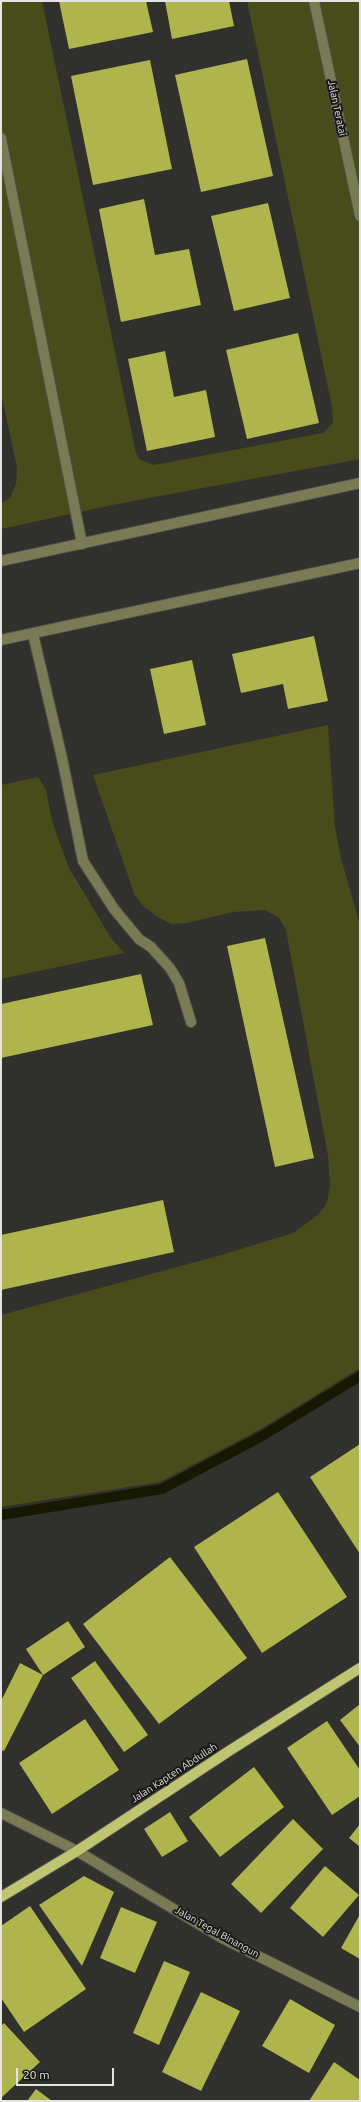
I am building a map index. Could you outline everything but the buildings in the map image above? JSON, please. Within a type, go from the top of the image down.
[{"type":"main road","name":"Jalan Kapten Abdullah","points":[[1,1898],[77,1851],[229,1751],[360,1668]]},
{"type":"street","name":"Jalan Teratai","points":[[314,1],[360,216]]},
{"type":"street","points":[[1,138],[82,544]]},
{"type":"street","points":[[1,561],[360,483]]},
{"type":"street","points":[[1,640],[360,563]]},
{"type":"street","points":[[33,634],[62,758],[83,861],[114,909],[139,939],[151,947],[170,968],[179,983],[191,1022]]},
{"type":"street","name":"Jalan Tegal Binangun","points":[[1,1813],[77,1851],[222,1938],[360,2007]]},
{"type":"green space","points":[[1,1],[42,1],[136,453],[139,459],[154,465],[323,433],[333,423],[332,407],[247,1],[360,1],[360,459],[117,504],[1,529],[1,503],[10,498],[16,484],[17,468],[1,393]]},
{"type":"green space","points":[[328,725],[335,827],[341,858],[360,925],[360,1368],[259,1430],[160,1482],[1,1507],[1,1315],[221,1255],[293,1233],[318,1215],[327,1203],[330,1185],[328,1156],[286,930],[279,918],[265,910],[233,912],[187,923],[171,924],[144,907],[135,896],[93,775]]},
{"type":"green space","points":[[38,777],[46,790],[52,821],[68,866],[111,938],[124,953],[1,979],[1,785]]},
{"type":"waterway","points":[[1,1515],[162,1489],[262,1436],[360,1376]]}]
